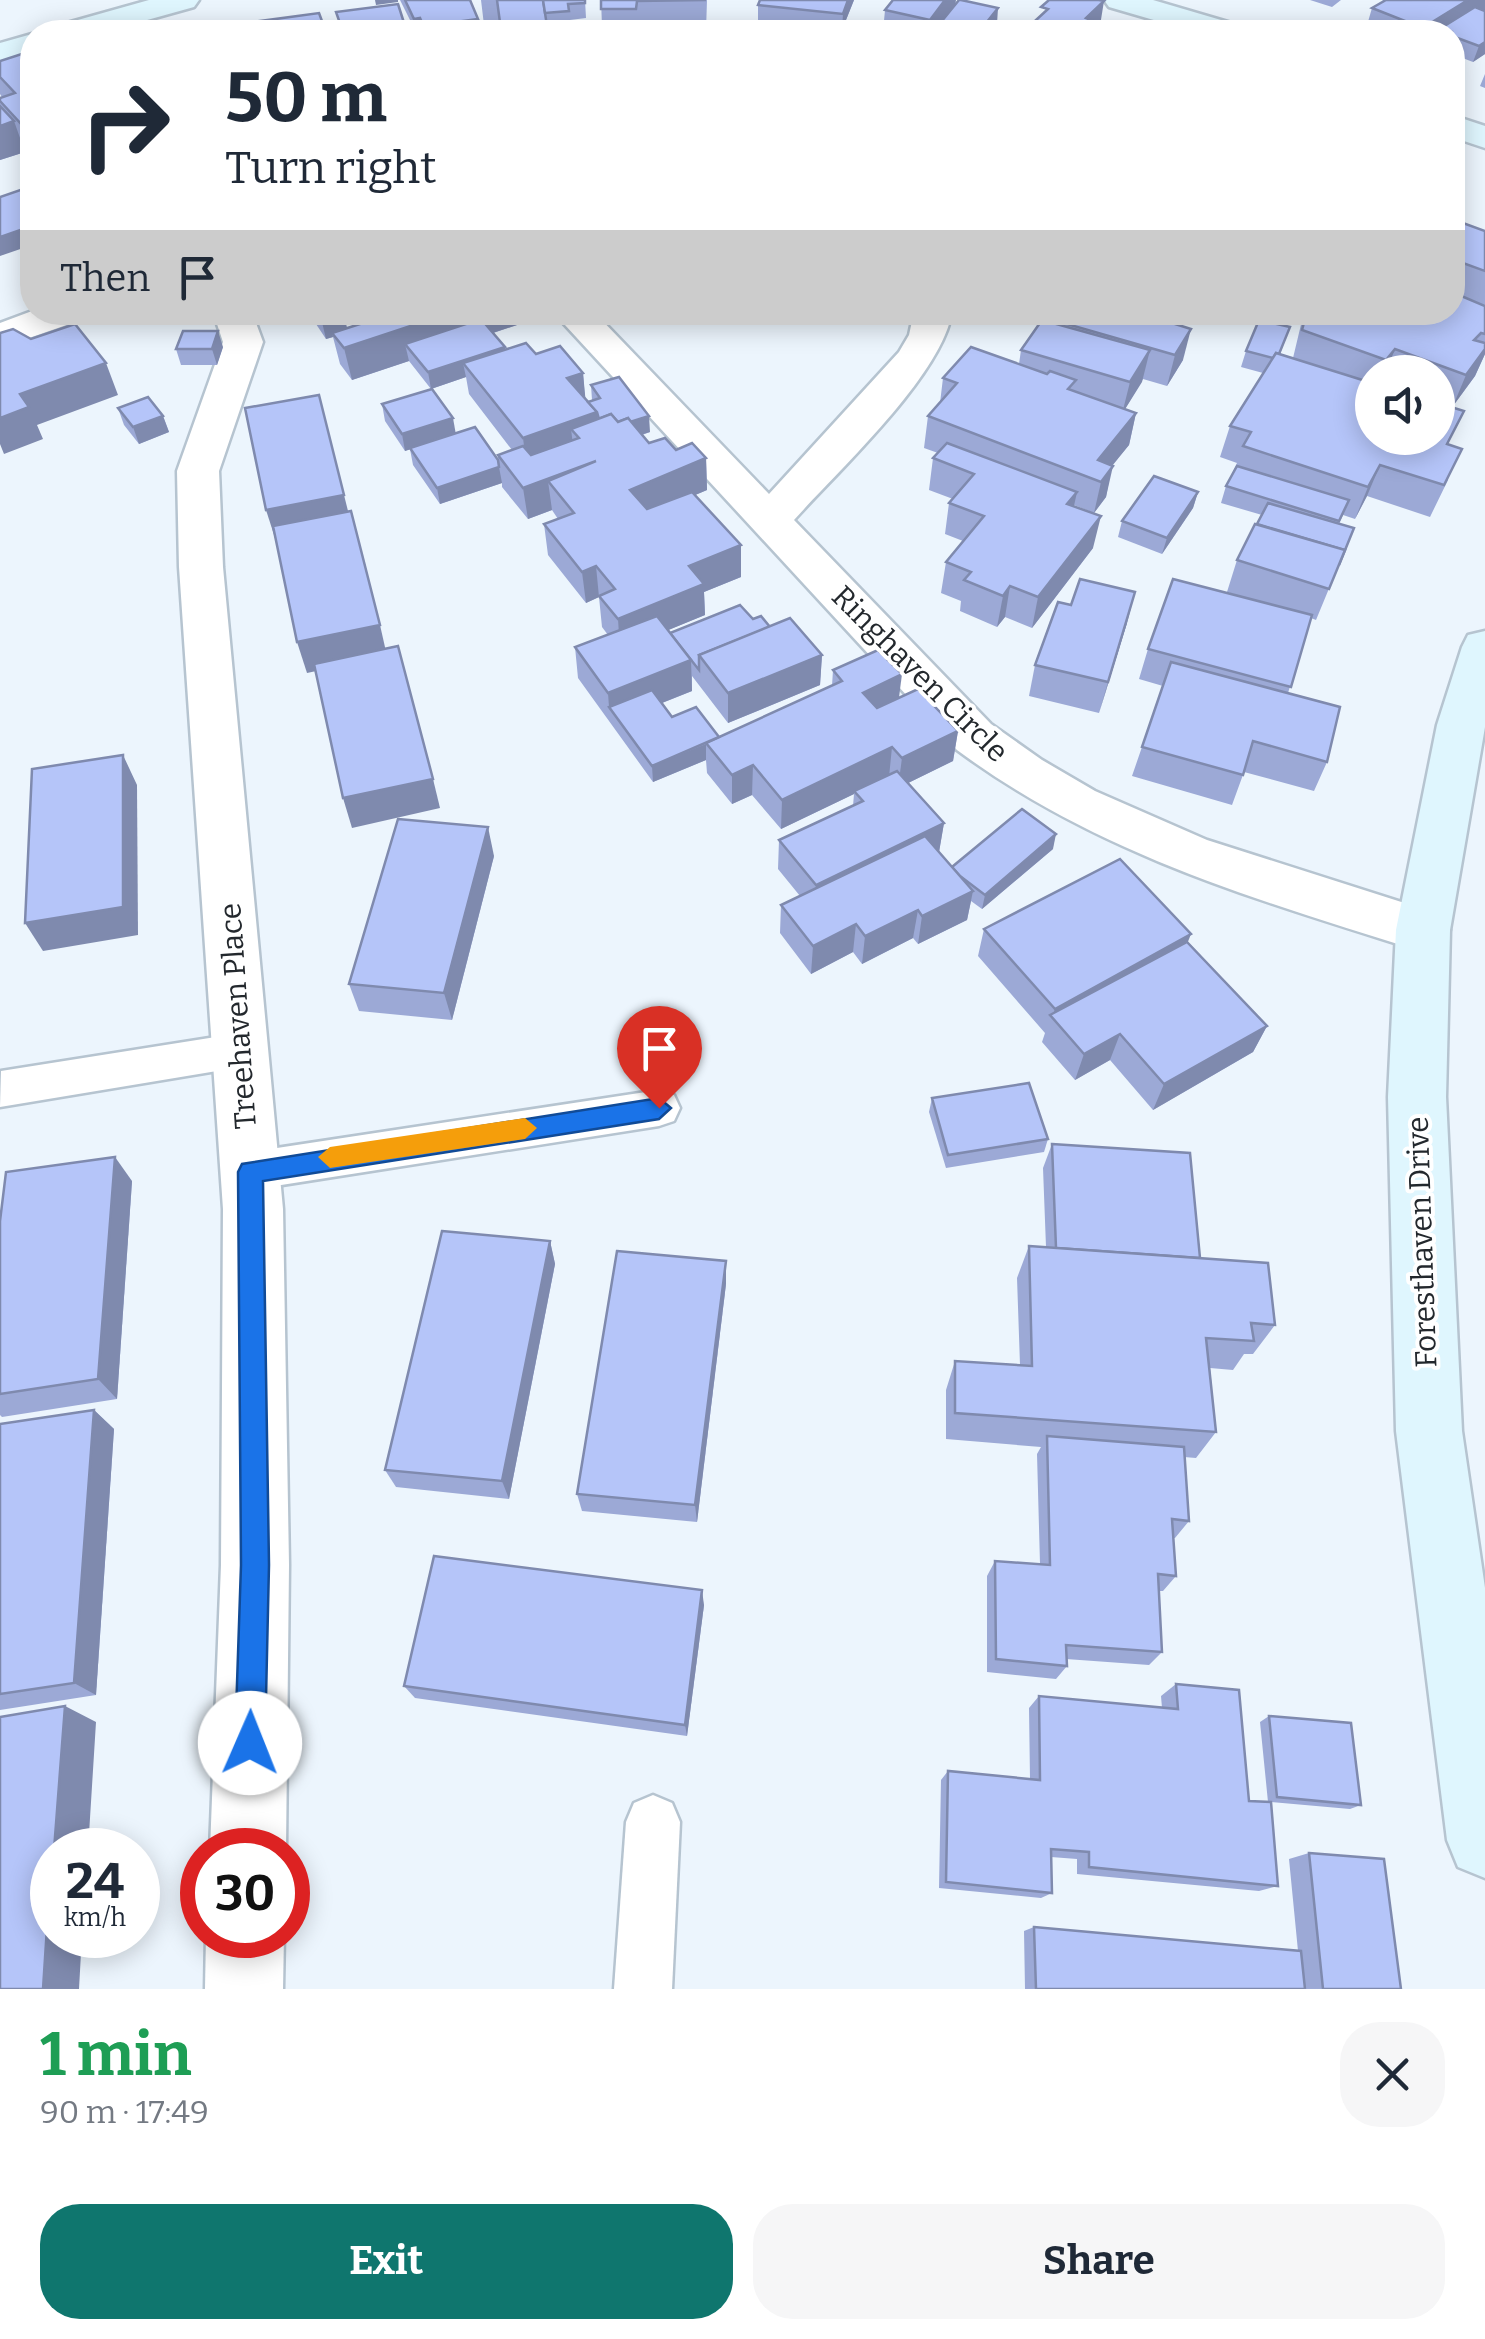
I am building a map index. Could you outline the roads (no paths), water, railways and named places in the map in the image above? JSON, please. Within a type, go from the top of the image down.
[{"type":"street","points":[[131,20],[183,0]]},
{"type":"street","points":[[1120,0],[1187,20]]},
{"type":"street","points":[[0,336],[31,325]]},
{"type":"street","name":"Treehaven Place","points":[[236,325],[242,342],[198,471],[201,566],[250,1172],[255,1565],[249,1828]]},
{"type":"street","name":"Ringhaven Circle","points":[[584,325],[974,737],[1020,774],[1080,810],[1156,845],[1423,930]]},
{"type":"street","points":[[770,520],[916,358],[930,325]]},
{"type":"street","name":"Foresthaven Drive","points":[[1485,648],[1461,725],[1423,930],[1418,1097],[1430,1430],[1485,1840]]},
{"type":"street","points":[[244,1989],[245,1958]]},
{"type":"lane","points":[[1,1089],[241,1050]]},
{"type":"lane","points":[[250,1172],[659,1108]]},
{"type":"lane","points":[[643,1989],[653,1822]]}]
